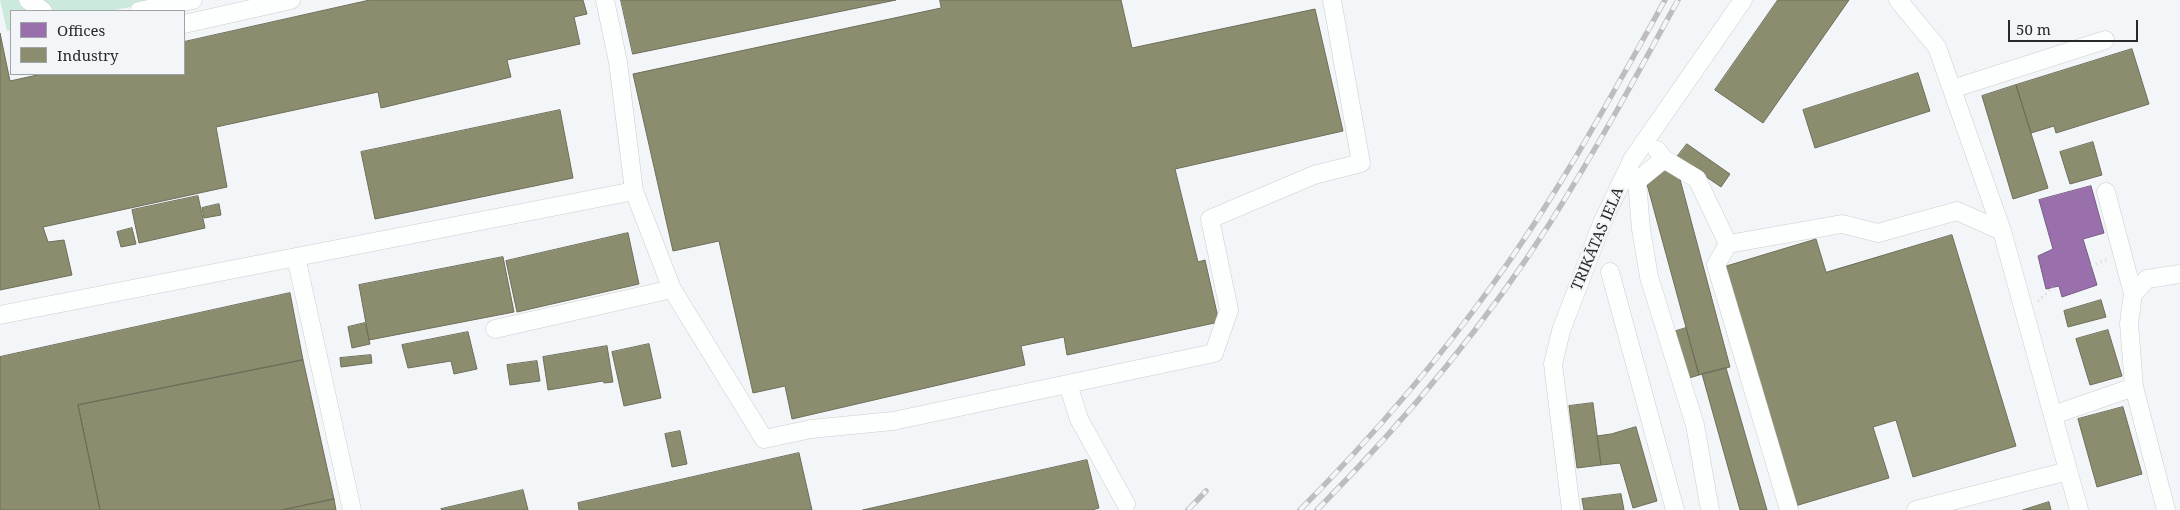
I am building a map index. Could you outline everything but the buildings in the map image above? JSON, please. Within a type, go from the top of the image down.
[{"type":"street","points":[[28,0],[42,10]]},
{"type":"street","points":[[145,10],[193,0]]},
{"type":"street","points":[[185,24],[291,0]]},
{"type":"street","points":[[606,0],[618,62],[634,191],[672,289],[764,439],[811,429],[893,421],[1214,353],[1230,310],[1210,219],[1314,175],[1361,163],[1332,0]]},
{"type":"street","name":"TRIKĀTAS IELA","points":[[1571,510],[1553,364],[1561,331],[1602,223],[1632,160],[1743,0]]},
{"type":"street","points":[[1898,0],[1937,47],[1952,89],[2002,231],[2079,510]]},
{"type":"street","points":[[1952,89],[2105,40]]},
{"type":"street","points":[[1647,138],[1664,159],[1697,180],[1728,244]]},
{"type":"street","points":[[1664,159],[1637,181],[1641,229],[1649,277],[1695,425],[1710,510]]},
{"type":"street","points":[[0,316],[634,191]]},
{"type":"street","points":[[2106,192],[2133,294],[2129,323],[2134,387],[2166,510]]},
{"type":"street","points":[[1728,244],[1842,224],[1878,233],[1957,211],[2002,231]]},
{"type":"street","points":[[1728,244],[1716,265],[1789,510]]},
{"type":"street","points":[[296,257],[352,510]]},
{"type":"street","points":[[1610,272],[1675,510]]},
{"type":"street","points":[[2133,294],[2147,279],[2180,274]]},
{"type":"street","points":[[495,330],[672,289]]},
{"type":"street","points":[[1068,384],[1079,419],[1126,504]]},
{"type":"street","points":[[2053,415],[2134,387]]},
{"type":"street","points":[[1916,510],[2068,471]]},
{"type":"green space","points":[[0,0],[172,0],[114,10],[10,10],[10,30],[7,31]]},
{"type":"railway","points":[[1300,510],[1401,401],[1493,284],[1562,180],[1665,0]]},
{"type":"railway","points":[[1317,510],[1412,408],[1470,336],[1525,262],[1584,168],[1678,0]]},
{"type":"railway","points":[[1188,510],[1206,491]]}]
